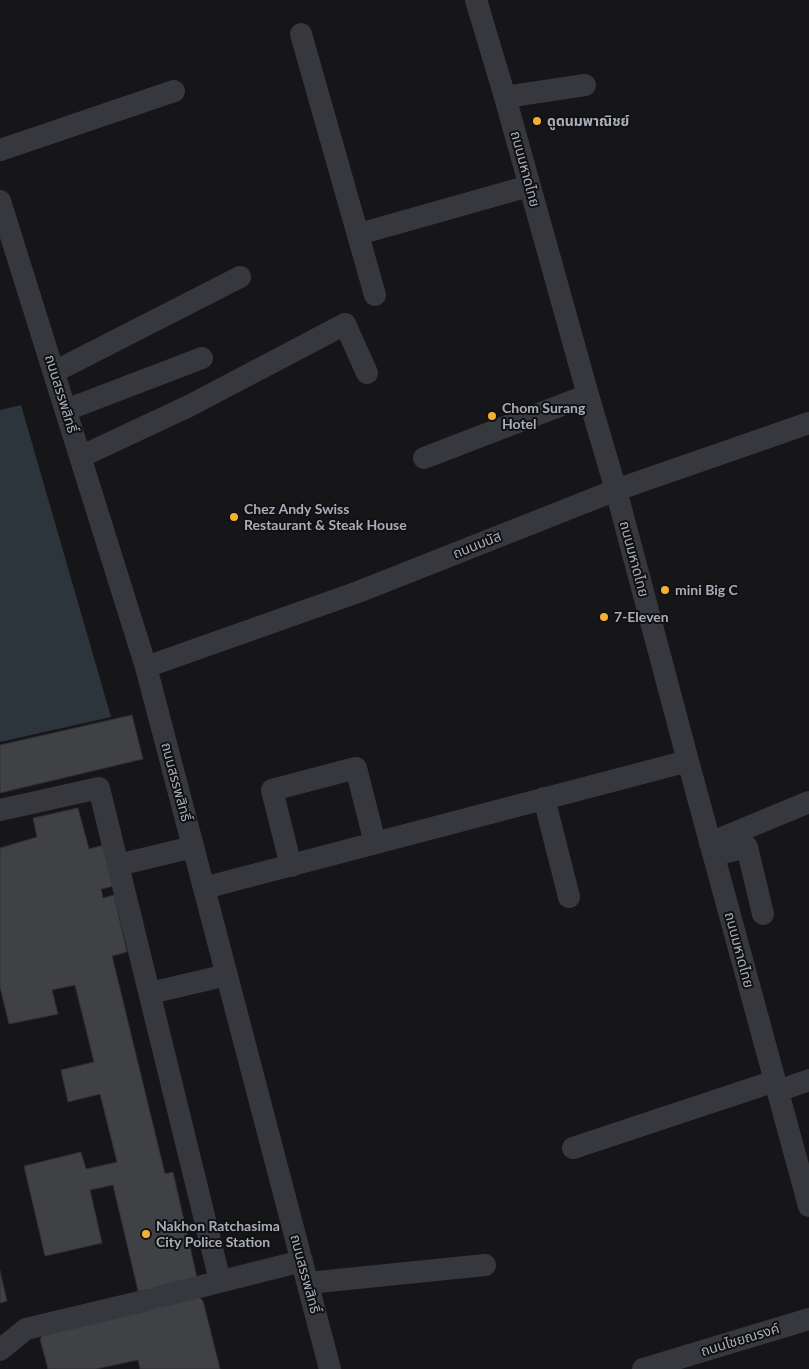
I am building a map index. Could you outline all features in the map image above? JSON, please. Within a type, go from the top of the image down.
[{"type":"street","name":"ถนนมหาดไทย","points":[[476,0],[616,490],[809,1206]]},
{"type":"street","points":[[300,34],[375,295]]},
{"type":"street","points":[[505,98],[585,85]]},
{"type":"street","points":[[0,150],[174,91]]},
{"type":"street","points":[[359,234],[529,186]]},
{"type":"street","name":"ถนนสรรพสิทธิ์","points":[[0,201],[5,233],[54,372],[146,666],[330,1369]]},
{"type":"street","points":[[54,372],[240,277]]},
{"type":"street","points":[[80,457],[189,406],[345,324],[367,373]]},
{"type":"street","points":[[66,410],[202,358]]},
{"type":"street","points":[[424,458],[588,395]]},
{"type":"street","name":"ถนนมนัส","points":[[146,666],[358,592],[616,490],[809,423]]},
{"type":"street","points":[[204,888],[688,761]]},
{"type":"street","points":[[291,866],[272,790],[356,768],[375,843]]},
{"type":"street","points":[[0,810],[99,788],[220,1281]]},
{"type":"street","points":[[544,798],[569,897]]},
{"type":"street","points":[[712,849],[809,802]]},
{"type":"street","points":[[118,864],[194,847]]},
{"type":"street","points":[[712,849],[747,847],[763,914]]},
{"type":"street","points":[[150,993],[227,975]]},
{"type":"street","points":[[572,1148],[776,1086],[809,1080]]},
{"type":"street","points":[[0,1350],[26,1329],[302,1261]]},
{"type":"street","points":[[308,1283],[485,1265]]},
{"type":"street","name":"ถนนไชยณรงค์","points":[[642,1369],[809,1319]]},
{"type":"shaded area","points":[[21,405],[111,717],[0,742],[0,410]]},
{"type":"building","points":[[132,715],[143,759],[0,793],[0,745]]},
{"type":"building","points":[[78,808],[89,849],[104,845],[114,886],[101,889],[103,898],[114,895],[127,952],[112,956],[165,1174],[173,1172],[198,1282],[199,1297],[203,1301],[220,1369],[140,1369],[138,1360],[96,1369],[48,1369],[40,1339],[44,1334],[139,1295],[113,1185],[90,1190],[102,1243],[45,1256],[24,1166],[81,1152],[86,1169],[117,1162],[100,1094],[68,1102],[61,1070],[94,1062],[75,985],[52,990],[58,1014],[9,1024],[0,987],[0,848],[37,837],[33,818]]},
{"type":"building","points":[[0,1271],[7,1301],[0,1303]]},
{"type":"place","name":"ดูดนมพาณิชย์","points":[[537,121]]},
{"type":"place","name":"Chom Surang Hotel","points":[[492,416]]},
{"type":"place","name":"Chez Andy Swiss Restaurant & Steak House","points":[[234,517]]},
{"type":"place","name":"mini Big C","points":[[665,590]]},
{"type":"place","name":"7-Eleven","points":[[604,617]]},
{"type":"place","name":"Nakhon Ratchasima City Police Station","points":[[146,1234]]}]
